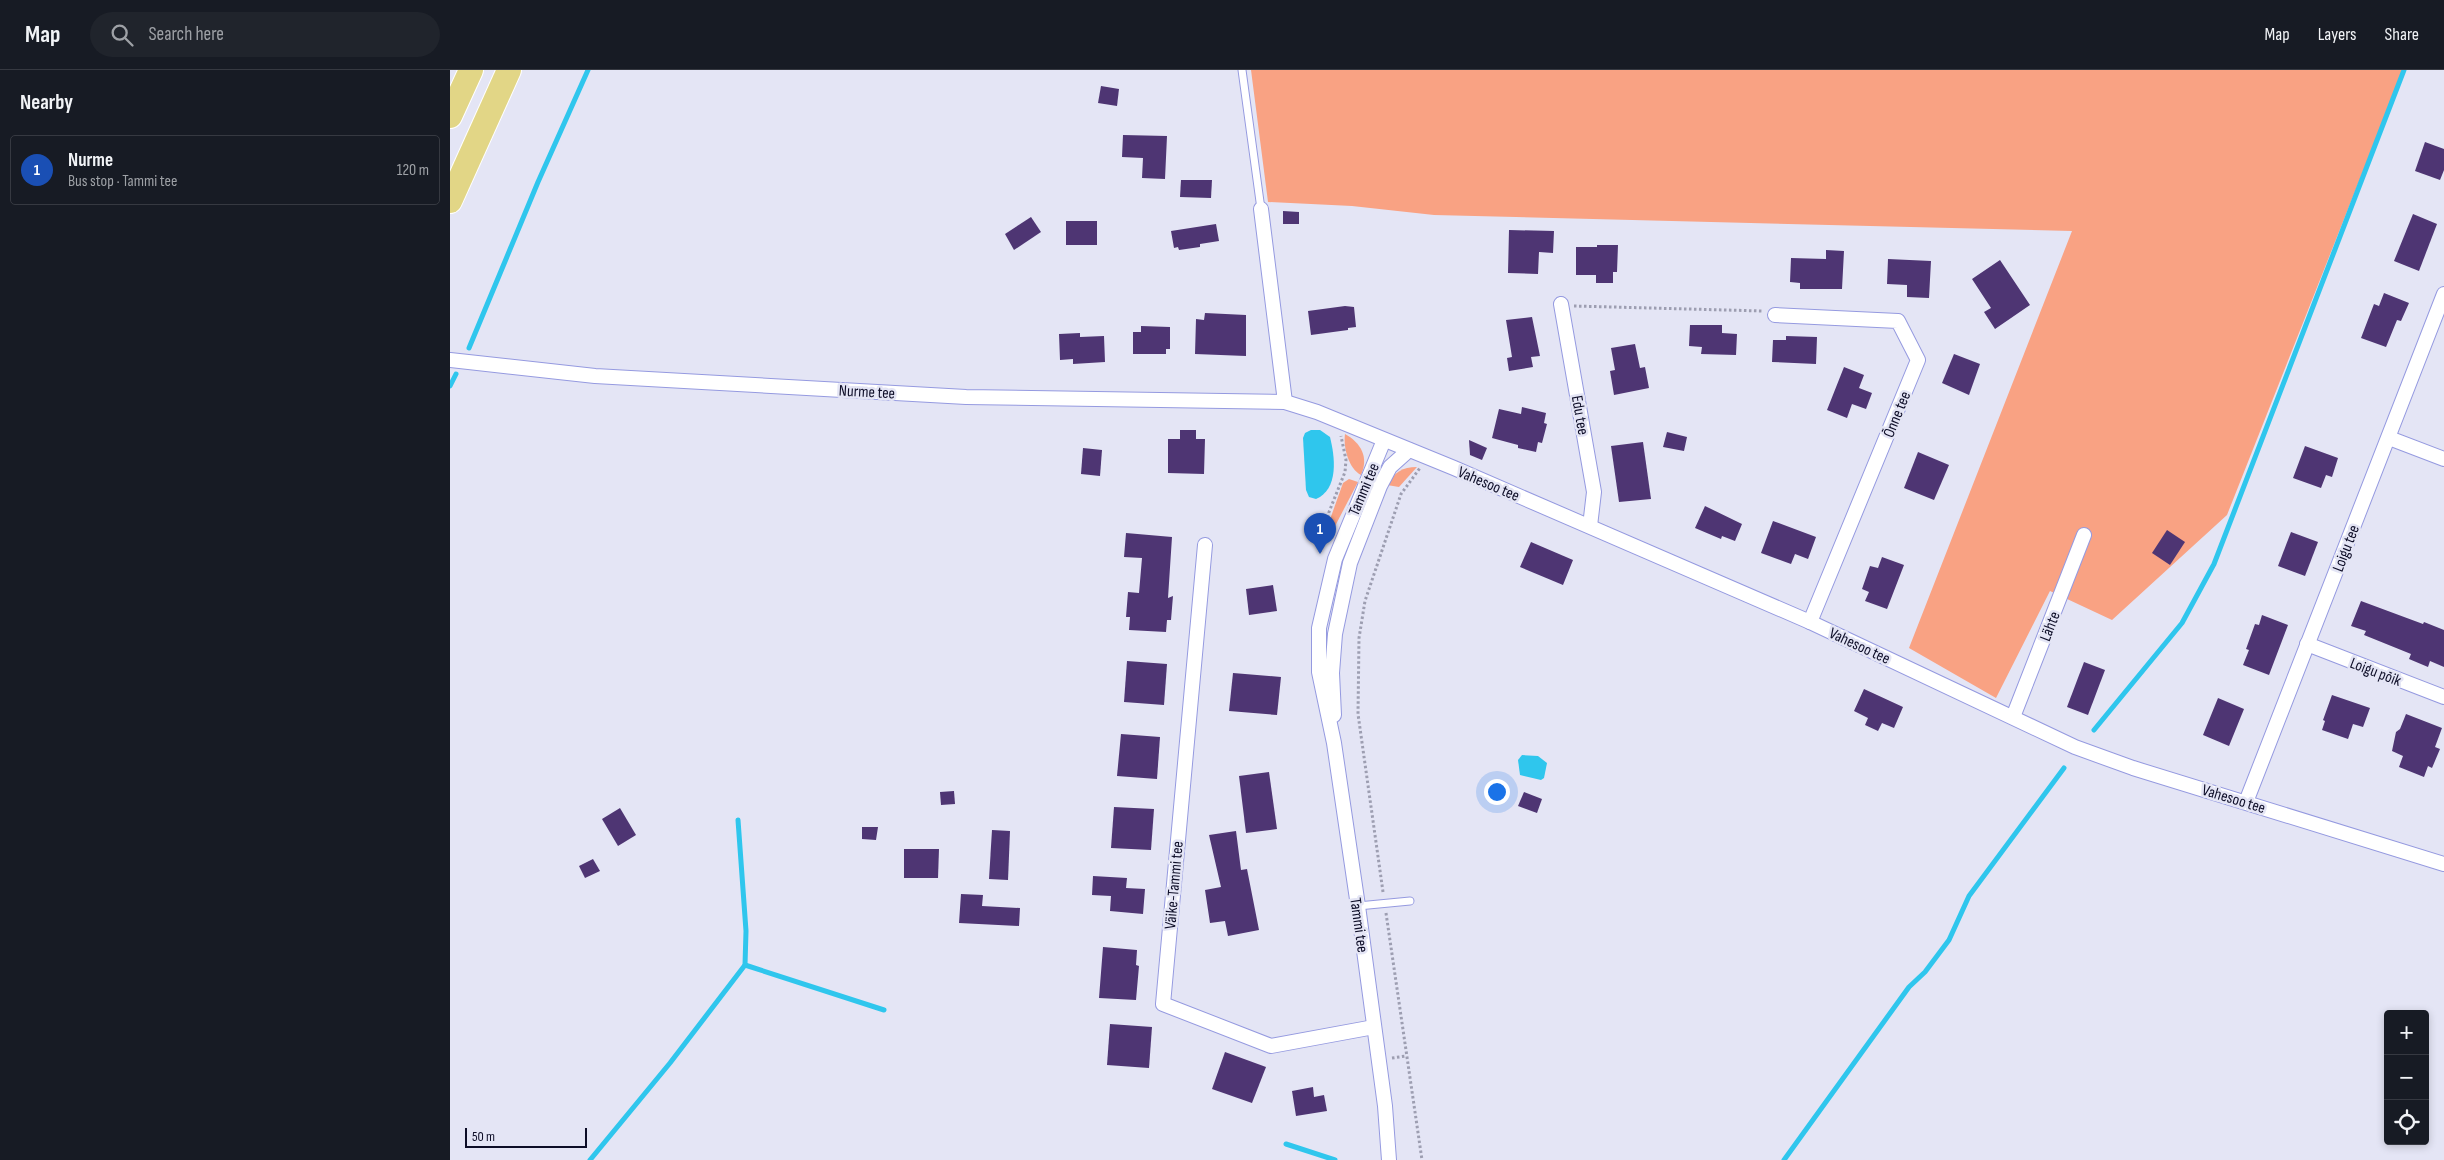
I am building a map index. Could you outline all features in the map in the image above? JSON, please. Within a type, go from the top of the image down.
[{"type":"highway","points":[[452,109],[471,70]]},
{"type":"highway","points":[[450,201],[509,70]]},
{"type":"street","points":[[1261,209],[1285,402]]},
{"type":"street","name":"Loigu tee","points":[[2246,802],[2444,294]]},
{"type":"street","name":"Edu tee","points":[[1561,307],[1594,492],[1590,526]]},
{"type":"street","name":"Õnne tee","points":[[1774,315],[1898,322],[1918,360],[1810,622]]},
{"type":"street","name":"Nurme tee","points":[[450,360],[595,376],[956,396],[1285,402]]},
{"type":"street","name":"Vahesoo tee","points":[[1285,402],[1346,424],[1590,526],[1810,622],[2075,746],[2132,768],[2444,864]]},
{"type":"street","points":[[2389,438],[2444,459]]},
{"type":"street","name":"Tammi tee","points":[[1384,440],[1335,559],[1319,628],[1319,672],[1334,743],[1385,1106],[1396,1160]]},
{"type":"street","name":"Tammi tee","points":[[1334,743],[1332,673],[1335,634],[1350,563],[1380,486],[1390,467],[1409,450]]},
{"type":"street","name":"Lähte","points":[[2013,718],[2084,535]]},
{"type":"street","name":"Väike-Tammi tee","points":[[1205,545],[1163,1004],[1271,1046],[1374,1027]]},
{"type":"street","name":"Loigu põik","points":[[2307,644],[2444,697]]},
{"type":"street","name":"Tammi tee","points":[[1385,1106],[1389,1160]]},
{"type":"lane","points":[[1242,70],[1261,209]]},
{"type":"lane","points":[[1358,906],[1410,901]]},
{"type":"path","points":[[1561,307],[1578,304],[1764,311],[1774,315]]},
{"type":"path","points":[[1320,554],[1329,512],[1345,472],[1346,460],[1340,436],[1346,424]]},
{"type":"path","points":[[1422,1160],[1358,714],[1359,638],[1365,600],[1400,494],[1428,458]]},
{"type":"shaded area","points":[[1251,70],[2403,70],[2227,515],[2112,620],[2050,591],[1996,698],[1909,648],[2072,231],[1434,215],[1352,206],[1268,202]]},
{"type":"shaded area","points":[[1345,434],[1359,446],[1364,456],[1361,475],[1350,463],[1345,445]]},
{"type":"shaded area","points":[[1417,467],[1399,487],[1387,485],[1399,471]]},
{"type":"shaded area","points":[[1349,479],[1358,482],[1333,530],[1328,525],[1343,483]]},
{"type":"water","points":[[1311,430],[1320,430],[1330,437],[1334,463],[1334,472],[1329,488],[1316,499],[1309,497],[1306,490],[1303,438],[1305,433]]},
{"type":"water","points":[[1522,755],[1538,756],[1547,763],[1544,778],[1541,780],[1520,775],[1518,760]]},
{"type":"building","points":[[1101,86],[1119,89],[1117,106],[1098,103]]},
{"type":"building","points":[[1123,135],[1167,136],[1165,179],[1142,178],[1143,158],[1122,157]]},
{"type":"building","points":[[2425,142],[2444,149],[2444,170],[2440,180],[2415,171]]},
{"type":"building","points":[[1181,180],[1212,180],[1211,198],[1180,197]]},
{"type":"building","points":[[1283,211],[1299,212],[1299,224],[1283,224]]},
{"type":"building","points":[[2413,214],[2437,224],[2419,271],[2394,261]]},
{"type":"building","points":[[1031,217],[1041,232],[1014,250],[1005,234]]},
{"type":"building","points":[[1066,221],[1097,221],[1097,245],[1066,245]]},
{"type":"building","points":[[1216,224],[1219,241],[1200,244],[1200,247],[1179,250],[1178,247],[1174,248],[1171,231]]},
{"type":"building","points":[[1509,230],[1554,231],[1553,253],[1539,252],[1538,274],[1508,273]]},
{"type":"building","points":[[1597,245],[1618,245],[1617,272],[1613,272],[1613,283],[1596,283],[1596,275],[1576,275],[1576,247],[1597,247]]},
{"type":"building","points":[[1826,250],[1844,251],[1842,289],[1800,289],[1800,283],[1790,282],[1791,258],[1826,259]]},
{"type":"building","points":[[1888,259],[1931,261],[1929,298],[1907,297],[1907,285],[1887,284]]},
{"type":"building","points":[[2000,260],[2030,305],[1995,329],[1984,312],[1991,308],[1972,279]]},
{"type":"building","points":[[2384,293],[2409,303],[2401,321],[2397,320],[2386,347],[2361,338],[2374,304],[2379,306]]},
{"type":"building","points":[[1345,306],[1354,307],[1356,327],[1348,328],[1348,330],[1311,335],[1308,311]]},
{"type":"building","points":[[1205,313],[1246,315],[1246,356],[1195,354],[1196,319],[1204,320]]},
{"type":"building","points":[[1532,317],[1540,356],[1531,357],[1533,367],[1509,371],[1507,358],[1512,357],[1506,320]]},
{"type":"building","points":[[1690,325],[1722,325],[1722,333],[1737,334],[1736,355],[1701,354],[1702,347],[1689,346]]},
{"type":"building","points":[[1141,326],[1170,327],[1170,349],[1166,349],[1166,354],[1133,354],[1133,332],[1141,332]]},
{"type":"building","points":[[1080,333],[1080,337],[1104,336],[1105,362],[1073,364],[1073,359],[1060,360],[1059,334]]},
{"type":"building","points":[[1786,336],[1817,337],[1816,364],[1772,362],[1773,340],[1786,340]]},
{"type":"building","points":[[1635,344],[1640,368],[1645,367],[1649,388],[1614,395],[1610,371],[1615,370],[1611,348]]},
{"type":"building","points":[[1954,354],[1980,364],[1969,395],[1942,383]]},
{"type":"building","points":[[1844,367],[1864,375],[1859,388],[1872,393],[1866,409],[1852,404],[1847,418],[1827,410]]},
{"type":"building","points":[[1522,407],[1546,413],[1544,423],[1547,424],[1542,443],[1538,442],[1536,452],[1518,448],[1518,445],[1492,438],[1499,409],[1521,414]]},
{"type":"building","points":[[1180,430],[1196,430],[1196,439],[1205,439],[1204,474],[1168,473],[1168,439],[1180,439]]},
{"type":"building","points":[[1667,432],[1687,437],[1684,451],[1663,447]]},
{"type":"building","points":[[1469,440],[1487,448],[1482,460],[1470,455]]},
{"type":"building","points":[[1643,442],[1651,499],[1619,502],[1611,446]]},
{"type":"building","points":[[2305,446],[2338,458],[2332,477],[2326,475],[2321,488],[2293,478]]},
{"type":"building","points":[[1083,448],[1102,450],[1100,476],[1081,474]]},
{"type":"building","points":[[1918,452],[1949,465],[1934,500],[1904,488]]},
{"type":"building","points":[[1705,506],[1742,524],[1735,541],[1722,536],[1721,539],[1695,528]]},
{"type":"building","points":[[1773,521],[1816,537],[1808,559],[1795,554],[1791,564],[1761,553]]},
{"type":"building","points":[[2167,530],[2185,542],[2170,565],[2152,553]]},
{"type":"building","points":[[2291,532],[2318,542],[2305,576],[2278,566]]},
{"type":"building","points":[[1126,533],[1172,537],[1168,598],[1173,596],[1171,620],[1167,620],[1166,632],[1129,630],[1130,617],[1126,617],[1128,592],[1139,593],[1142,558],[1124,557]]},
{"type":"building","points":[[1531,542],[1573,560],[1563,585],[1520,567]]},
{"type":"building","points":[[1882,557],[1904,565],[1887,609],[1865,601],[1869,592],[1862,589],[1870,566],[1878,568]]},
{"type":"building","points":[[1273,585],[1277,611],[1249,615],[1246,589]]},
{"type":"building","points":[[2361,601],[2444,630],[2444,667],[2430,661],[2428,667],[2409,659],[2411,654],[2364,635],[2366,631],[2351,626]]},
{"type":"building","points":[[2262,615],[2288,625],[2269,675],[2243,665],[2249,650],[2246,649],[2255,624],[2259,625]]},
{"type":"building","points":[[1127,661],[1167,664],[1164,705],[1124,702]]},
{"type":"building","points":[[2084,662],[2105,670],[2088,715],[2067,707]]},
{"type":"building","points":[[1233,673],[1281,677],[1277,715],[1229,711]]},
{"type":"building","points":[[1864,689],[1903,707],[1894,728],[1882,723],[1878,731],[1865,725],[1868,718],[1854,711]]},
{"type":"building","points":[[2332,695],[2370,708],[2363,727],[2353,724],[2348,739],[2322,730],[2325,721],[2323,720]]},
{"type":"building","points":[[2218,698],[2244,709],[2229,746],[2203,735]]},
{"type":"building","points":[[2406,714],[2442,728],[2435,747],[2440,749],[2432,768],[2428,766],[2424,777],[2399,767],[2403,756],[2392,751],[2396,732],[2400,729]]},
{"type":"building","points":[[1121,734],[1160,737],[1157,779],[1117,776]]},
{"type":"building","points":[[1269,772],[1277,829],[1246,833],[1239,776]]},
{"type":"building","points":[[954,791],[955,804],[941,805],[940,792]]},
{"type":"building","points":[[1524,792],[1542,799],[1537,813],[1518,806]]},
{"type":"building","points":[[1114,807],[1154,809],[1151,850],[1111,848]]},
{"type":"building","points":[[620,808],[636,835],[618,846],[602,819]]},
{"type":"building","points":[[862,827],[878,827],[876,840],[862,839]]},
{"type":"building","points":[[992,830],[1010,831],[1008,880],[989,879]]},
{"type":"building","points":[[1236,831],[1241,870],[1247,869],[1259,930],[1228,936],[1225,921],[1210,923],[1205,890],[1221,887],[1209,835]]},
{"type":"building","points":[[904,849],[939,849],[938,878],[904,878]]},
{"type":"building","points":[[593,859],[600,871],[585,878],[579,866]]},
{"type":"building","points":[[1093,876],[1127,878],[1126,888],[1145,889],[1143,914],[1110,911],[1111,896],[1092,895]]},
{"type":"building","points":[[961,894],[983,895],[982,906],[1020,908],[1019,926],[959,923]]},
{"type":"building","points":[[1103,947],[1137,950],[1136,965],[1139,966],[1136,1000],[1099,998]]},
{"type":"building","points":[[1110,1024],[1152,1027],[1149,1068],[1107,1065]]},
{"type":"building","points":[[1225,1052],[1266,1067],[1252,1103],[1212,1089]]},
{"type":"building","points":[[1313,1087],[1314,1097],[1324,1095],[1327,1111],[1296,1116],[1292,1091]]},
{"type":"waterway","points":[[469,348],[538,182],[588,70]]},
{"type":"waterway","points":[[2094,730],[2182,623],[2214,564],[2404,70]]},
{"type":"waterway","points":[[450,386],[456,374]]},
{"type":"waterway","points":[[1784,1160],[1909,987],[1925,972],[1949,940],[1969,896],[2064,768]]},
{"type":"waterway","points":[[590,1160],[670,1063],[745,965],[746,931],[738,820]]},
{"type":"waterway","points":[[745,965],[884,1010]]},
{"type":"waterway","points":[[1286,1144],[1335,1160]]},
{"type":"place","name":"Nurme","points":[[1320,554]]}]
